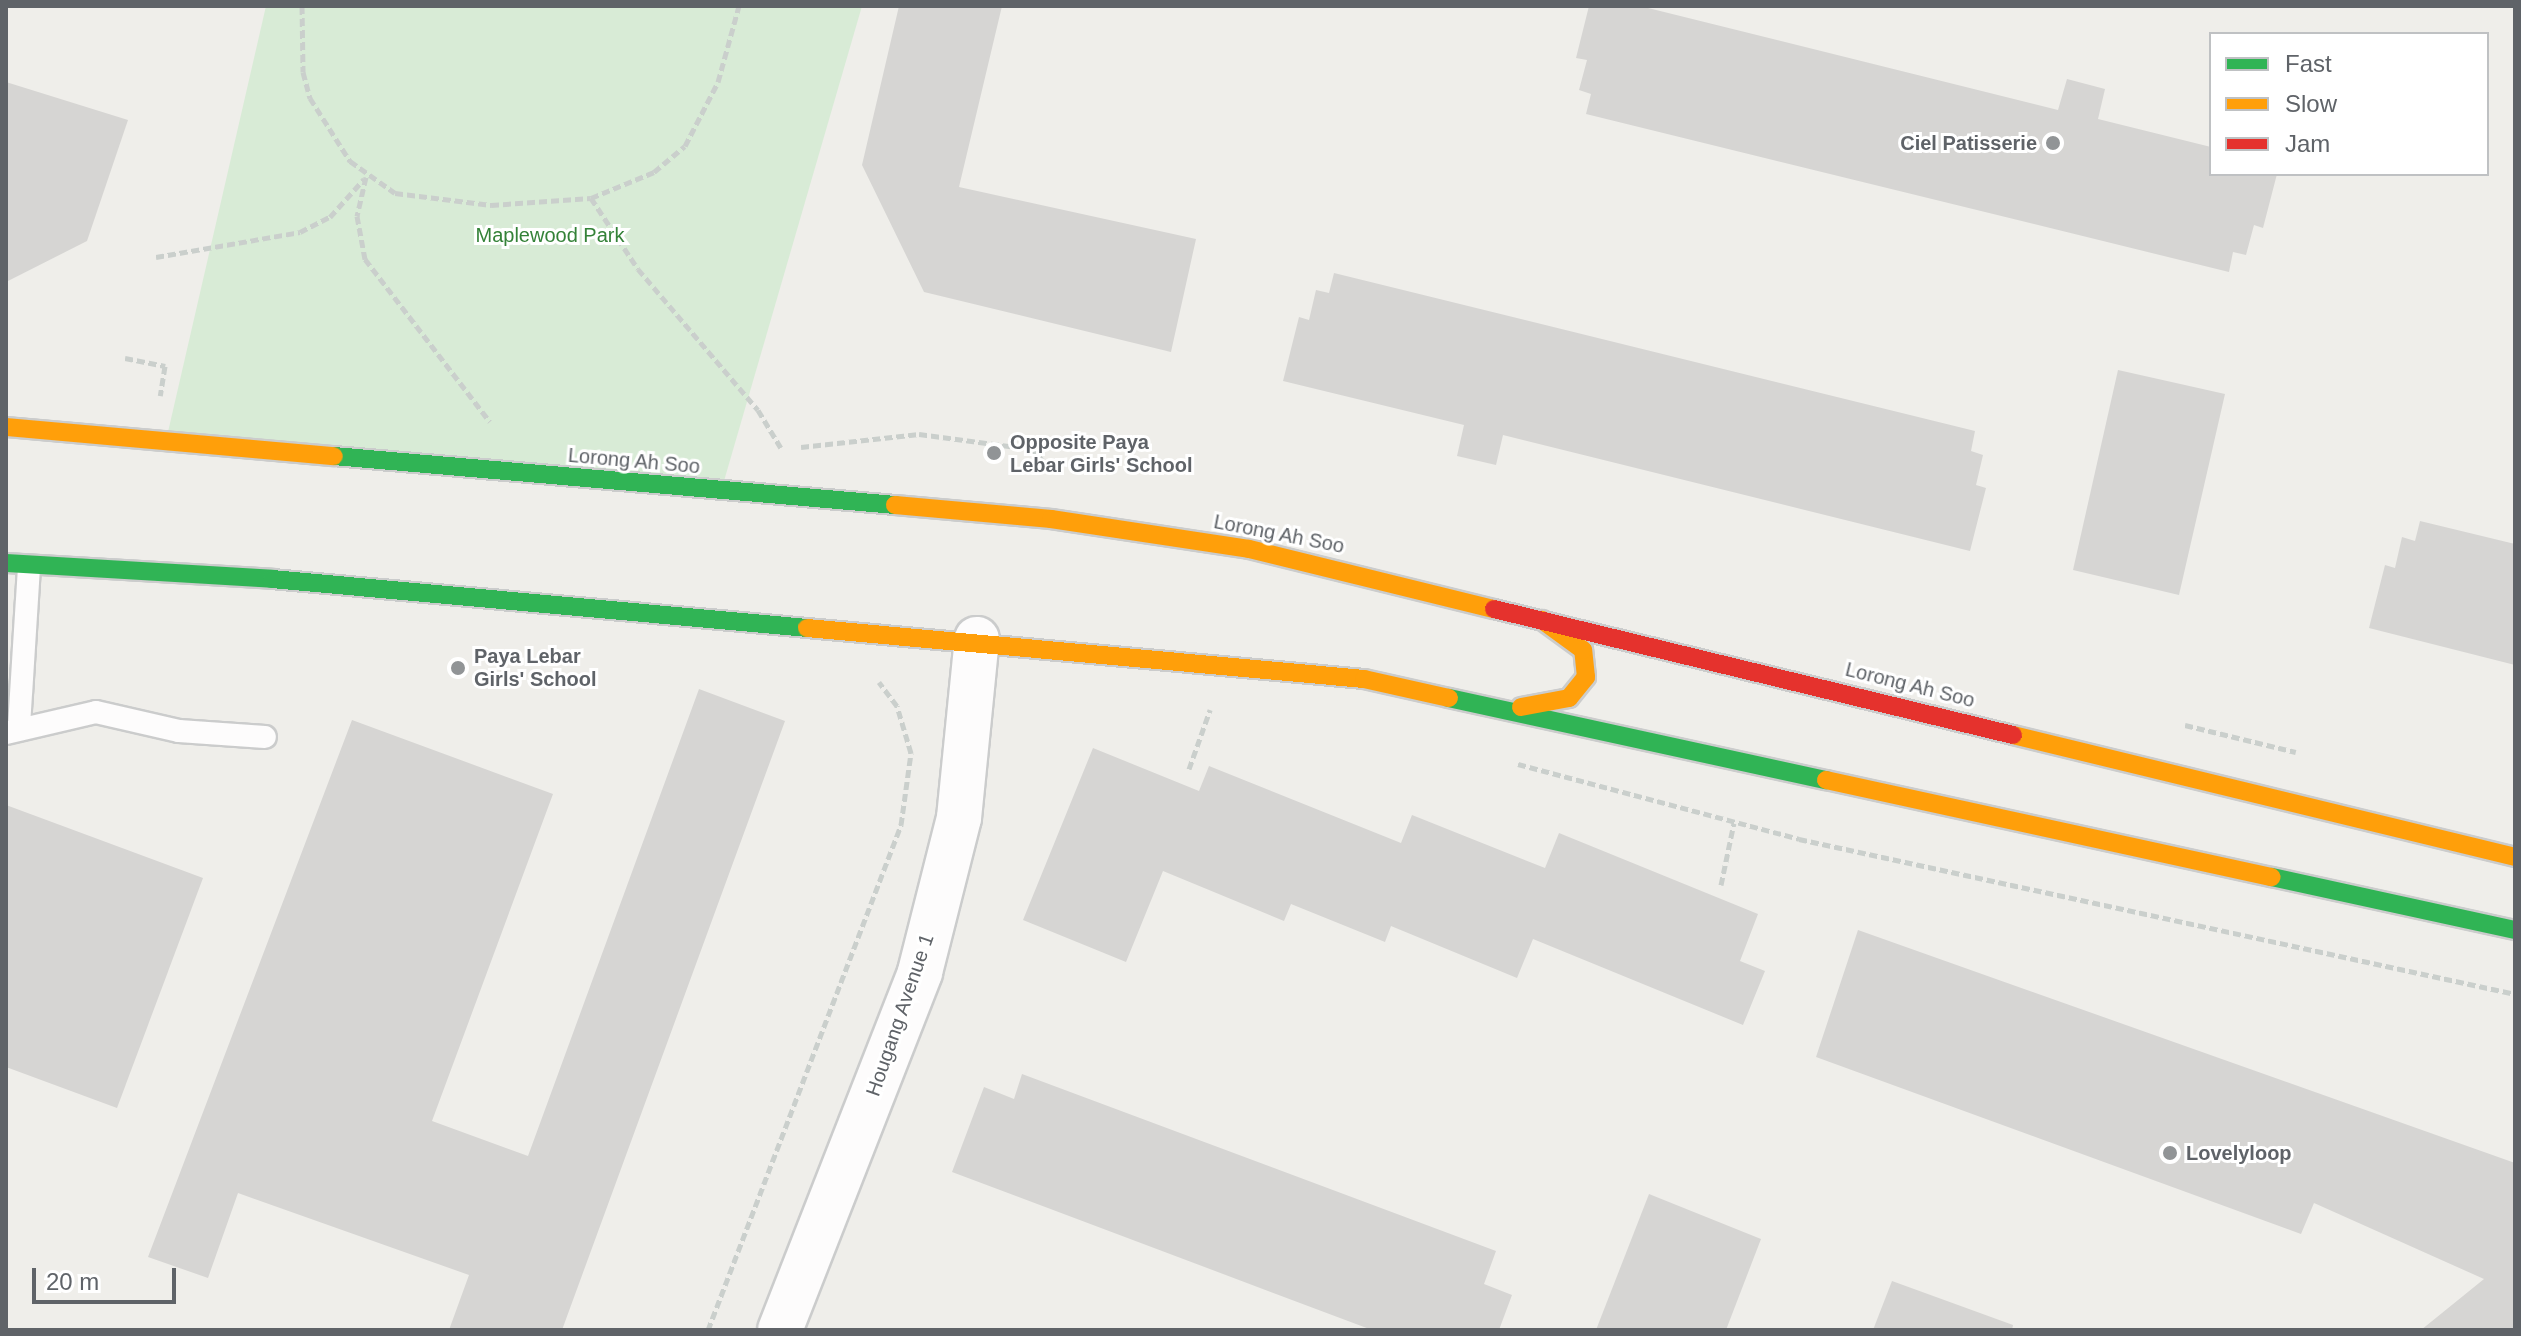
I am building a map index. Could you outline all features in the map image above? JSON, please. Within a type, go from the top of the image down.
[{"type":"main road","name":"Lorong Ah Soo","points":[[6,427],[793,496],[1155,534],[1530,613],[2515,857]]},
{"type":"main road","points":[[6,563],[29,567],[272,579],[977,639],[1364,679],[1517,708],[2515,930]]},
{"type":"main road","points":[[1517,708],[1569,698],[1589,668],[1576,641],[1530,613]]},
{"type":"street","name":"Hougang Avenue 1","points":[[780,1330],[920,972],[959,818],[977,639]]},
{"type":"lane","points":[[29,567],[12,729],[96,712],[179,731],[265,737]]},
{"type":"path","points":[[302,6],[303,72],[310,98],[332,141],[366,177],[395,193],[449,203],[591,198],[654,172],[685,146],[718,82],[739,6]]},
{"type":"path","points":[[156,257],[300,232],[330,217],[366,177]]},
{"type":"path","points":[[366,177],[356,231],[372,272],[536,474]]},
{"type":"path","points":[[591,198],[693,339],[758,410],[782,449],[793,496]]},
{"type":"path","points":[[125,358],[165,366],[159,401]]},
{"type":"path","points":[[708,1330],[901,825],[911,753],[897,706],[869,668]]},
{"type":"path","points":[[1189,769],[1212,703]]},
{"type":"path","points":[[1513,763],[1735,823],[2515,994]]},
{"type":"path","points":[[1721,885],[1735,823]]},
{"type":"green space","name":"Maplewood Park","points":[[266,6],[862,6],[724,481],[168,432]]},
{"type":"building","points":[[899,6],[1002,6],[959,187],[1196,239],[1171,352],[924,292],[862,165]]},
{"type":"building","points":[[1589,6],[1640,6],[2058,110],[2067,79],[2105,89],[2098,119],[2209,147],[2209,176],[2276,176],[2263,228],[2254,225],[2246,255],[2233,252],[2229,272],[1586,114],[1591,94],[1579,90],[1587,60],[1576,58]]},
{"type":"building","points":[[6,82],[128,120],[87,241],[6,282]]},
{"type":"building","points":[[1334,273],[1975,431],[1971,451],[1983,455],[1976,485],[1986,488],[1970,551],[1503,435],[1496,465],[1457,456],[1464,425],[1283,381],[1299,317],[1309,320],[1316,290],[1329,293]]},
{"type":"building","points":[[2118,370],[2225,394],[2179,595],[2073,570]]},
{"type":"building","points":[[2420,521],[2515,544],[2515,665],[2369,628],[2385,565],[2395,568],[2402,537],[2415,541]]},
{"type":"building","points":[[699,689],[785,721],[562,1330],[449,1330],[469,1275],[238,1193],[208,1278],[148,1257],[352,720],[553,794],[432,1121],[528,1156]]},
{"type":"building","points":[[1093,748],[1199,791],[1209,766],[1401,843],[1412,815],[1545,868],[1559,833],[1758,914],[1740,961],[1765,971],[1743,1025],[1533,939],[1517,978],[1391,926],[1385,942],[1291,904],[1284,921],[1163,871],[1126,962],[1023,920]]},
{"type":"building","points":[[6,805],[203,878],[117,1108],[6,1067]]},
{"type":"building","points":[[1858,930],[2515,1163],[2515,1330],[2421,1330],[2484,1279],[2314,1203],[2301,1234],[1816,1057]]},
{"type":"building","points":[[1022,1074],[1496,1251],[1484,1284],[1512,1295],[1499,1330],[1372,1330],[952,1172],[984,1087],[1014,1099]]},
{"type":"building","points":[[1649,1194],[1761,1239],[1726,1330],[1596,1330]]},
{"type":"building","points":[[1892,1281],[2013,1325],[2012,1330],[1873,1330]]},
{"type":"traffic: fast","points":[[334,456],[895,505]]},
{"type":"traffic: fast","points":[[6,563],[272,579],[807,628]]},
{"type":"traffic: fast","points":[[1449,698],[1826,780]]},
{"type":"traffic: fast","points":[[2272,877],[2515,930]]},
{"type":"traffic: slow","points":[[6,427],[334,456]]},
{"type":"traffic: slow","points":[[895,505],[1051,519],[1249,549],[1494,609]]},
{"type":"traffic: slow","points":[[1521,707],[1569,698],[1586,677],[1583,650],[1542,620]]},
{"type":"traffic: slow","points":[[807,628],[1364,679],[1449,698]]},
{"type":"traffic: slow","points":[[2013,735],[2515,857]]},
{"type":"traffic: slow","points":[[1826,780],[2272,877]]},
{"type":"traffic: jam","points":[[1494,609],[2013,735]]},
{"type":"place","name":"Ciel Patisserie","points":[[2053,143]]},
{"type":"place","name":"Opposite Paya Lebar Girls' School","points":[[994,453]]},
{"type":"place","name":"Paya Lebar Girls' School","points":[[458,668]]},
{"type":"place","name":"Lovelyloop","points":[[2170,1153]]}]
